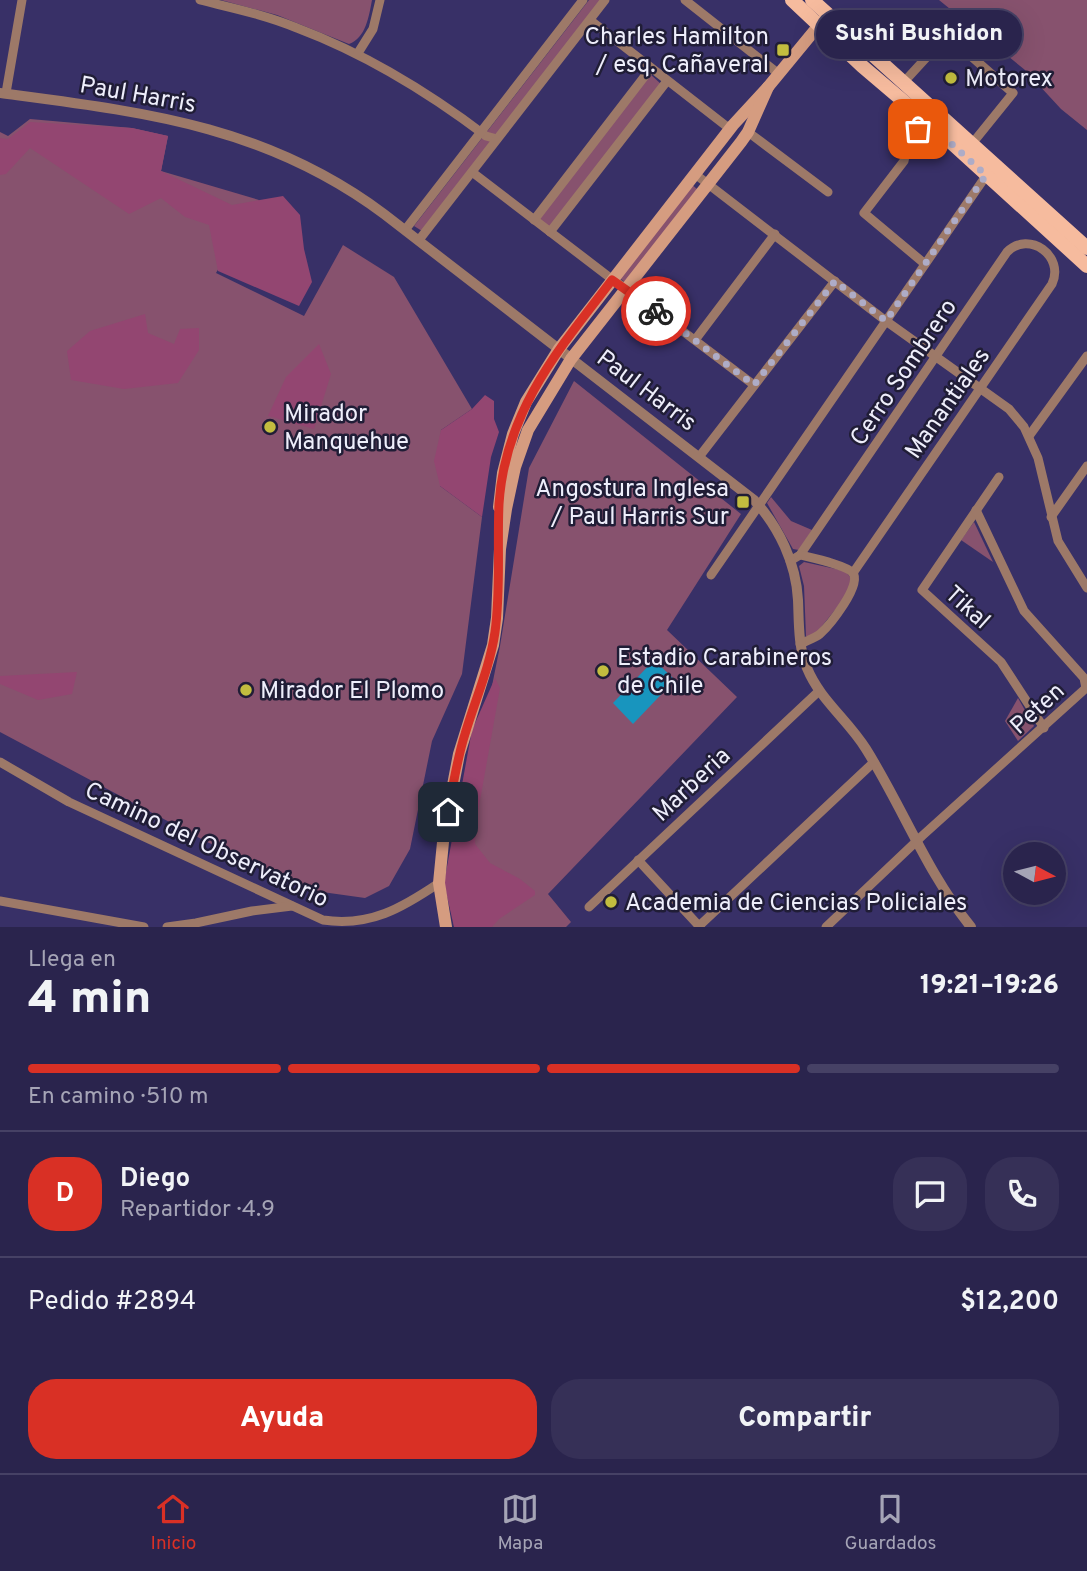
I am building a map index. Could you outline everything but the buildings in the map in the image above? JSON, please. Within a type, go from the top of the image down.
[{"type":"main road","points":[[792,0],[925,120],[1087,248]]},
{"type":"main road","points":[[812,0],[971,145],[990,170],[1057,240],[1087,266]]},
{"type":"main road","points":[[446,927],[439,883],[444,832],[459,754],[485,674],[495,633],[500,549],[499,504],[508,450],[526,402],[559,349],[731,127],[828,15]]},
{"type":"main road","points":[[500,549],[515,467],[528,430],[571,359],[748,132],[768,87]]},
{"type":"main road","points":[[731,127],[741,126],[748,132]]},
{"type":"street","points":[[3,93],[22,0]]},
{"type":"street","points":[[200,0],[295,27],[358,54],[426,92],[489,138],[497,139]]},
{"type":"street","points":[[358,54],[373,29],[380,0]]},
{"type":"street","points":[[405,230],[583,0]]},
{"type":"street","points":[[419,240],[605,0]]},
{"type":"street","points":[[685,0],[779,74]]},
{"type":"street","points":[[590,20],[731,127]]},
{"type":"street","points":[[903,83],[947,35],[1013,93],[971,145]]},
{"type":"street","points":[[534,220],[651,68]]},
{"type":"street","points":[[550,232],[667,81]]},
{"type":"street","name":"Paul Harris","points":[[3,93],[175,119],[245,139],[288,156],[333,179],[419,240],[759,505],[795,558],[800,644],[807,669],[819,691],[858,737],[874,762],[945,892],[971,927]]},
{"type":"street","points":[[925,120],[908,142],[904,161],[864,213],[925,264]]},
{"type":"street","points":[[748,132],[828,192]]},
{"type":"street","points":[[710,575],[990,170]]},
{"type":"street","points":[[472,172],[754,385]]},
{"type":"street","points":[[695,174],[709,182],[886,321],[1009,409],[1029,436],[1045,481],[1058,541],[1087,588]]},
{"type":"street","points":[[695,340],[775,234]]},
{"type":"street","points":[[1046,253],[1057,240]]},
{"type":"street","name":"Cerro Sombrero","points":[[795,558],[1011,248],[1028,243],[1046,253]]},
{"type":"street","name":"Manantiales","points":[[800,644],[819,635],[853,591],[853,573],[1054,281],[1055,262],[1046,253]]},
{"type":"street","points":[[699,457],[835,281]]},
{"type":"street","points":[[1029,436],[1087,356]]},
{"type":"street","points":[[1051,517],[1087,466]]},
{"type":"street","name":"Tikal","points":[[999,477],[922,590],[1001,662],[1044,728]]},
{"type":"street","name":"Peten","points":[[826,927],[916,842],[1083,693],[1086,683],[1024,611],[976,510]]},
{"type":"street","points":[[795,558],[847,569],[853,573]]},
{"type":"street","name":"Marberia","points":[[590,906],[819,691]]},
{"type":"street","name":"Camino del Observatorio","points":[[0,762],[69,802],[323,920],[365,922],[395,912],[439,883]]},
{"type":"street","points":[[638,860],[699,927],[874,762]]},
{"type":"street","points":[[0,901],[144,927]]},
{"type":"street","points":[[167,927],[294,906]]},
{"type":"shaded area","points":[[221,0],[372,0],[363,32],[349,44],[277,15]]},
{"type":"shaded area","points":[[589,0],[601,0],[422,231],[414,226]]},
{"type":"shaded area","points":[[939,0],[1087,0],[1087,130],[1061,109],[1025,70]]},
{"type":"shaded area","points":[[650,74],[662,85],[550,229],[538,219]]},
{"type":"shaded area","points":[[30,119],[132,128],[168,136],[161,171],[259,200],[216,273],[304,316],[343,245],[394,277],[472,409],[441,430],[440,486],[482,517],[462,674],[432,741],[410,849],[389,886],[365,898],[315,891],[207,842],[0,732],[0,132],[8,136]]},
{"type":"shaded area","points":[[30,122],[132,128],[168,136],[161,171],[232,205],[283,196],[300,215],[312,282],[299,306],[218,271],[209,225],[185,217],[161,198],[129,214],[30,148],[6,174],[0,175],[0,138],[8,139]]},
{"type":"shaded area","points":[[690,183],[697,189],[625,282],[618,277]]},
{"type":"shaded area","points":[[145,314],[148,333],[174,344],[180,329],[199,328],[199,350],[178,383],[124,389],[71,380],[67,351],[90,331]]},
{"type":"shaded area","points":[[319,344],[331,374],[314,429],[268,416],[286,377]]},
{"type":"shaded area","name":"Estadio Carabineros de Chile","points":[[574,381],[741,514],[667,630],[737,697],[548,894],[571,922],[566,927],[454,927],[451,890],[500,646],[529,468]]},
{"type":"shaded area","points":[[485,395],[494,401],[494,419],[499,432],[491,457],[482,517],[440,486],[434,461],[441,430],[472,409]]},
{"type":"shaded area","points":[[771,497],[791,521],[812,530],[799,550],[793,549],[767,503]]},
{"type":"shaded area","points":[[974,522],[993,562],[961,540]]},
{"type":"shaded area","points":[[804,562],[845,571],[852,579],[852,589],[813,637],[806,636],[804,586],[799,566]]},
{"type":"shaded area","points":[[77,672],[72,694],[38,700],[0,684],[0,676]]},
{"type":"shaded area","points":[[495,678],[500,688],[476,823],[475,844],[490,863],[520,879],[535,891],[535,895],[499,919],[492,927],[454,927],[444,883],[472,730]]},
{"type":"shaded area","points":[[1018,698],[1034,726],[1018,741],[1005,721]]},
{"type":"water","points":[[654,660],[675,680],[633,724],[613,703]]},
{"type":"way so far","points":[[656,311],[754,385],[835,281],[886,321],[986,175],[925,120],[918,129]]},
{"type":"place","name":"Charles Hamilton / esq. Cañaveral","points":[[783,50]]},
{"type":"place","name":"Motorex","points":[[951,78]]},
{"type":"place","name":"Sushi Bushidon","points":[[918,129]]},
{"type":"place","name":"Mirador Manquehue","points":[[270,427]]},
{"type":"place","name":"Angostura Inglesa / Paul Harris Sur","points":[[743,502]]},
{"type":"place","name":"Estadio Carabineros de Chile","points":[[603,671]]},
{"type":"place","name":"Mirador El Plomo","points":[[246,690]]},
{"type":"place","name":"Academia de Ciencias Policiales","points":[[611,902]]},
{"type":"route","points":[[448,812],[459,754],[493,645],[500,549],[499,504],[503,472],[516,426],[526,402],[559,349],[612,280],[656,311]]}]
